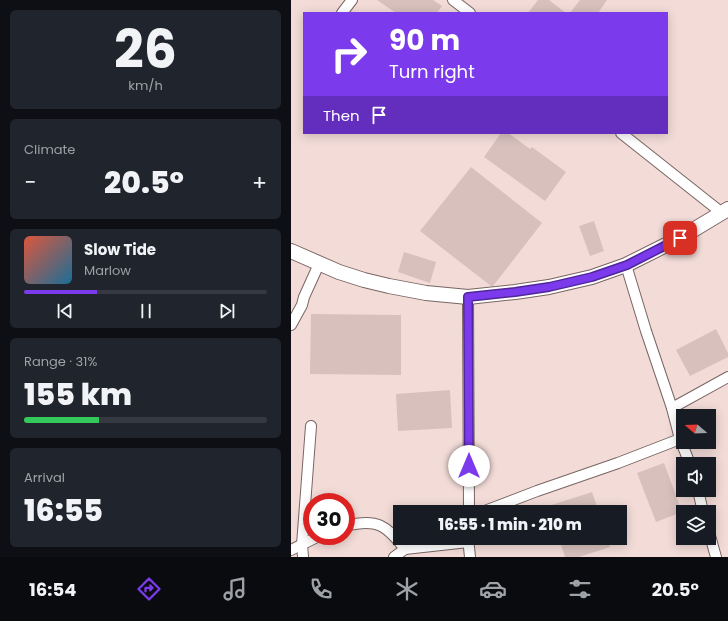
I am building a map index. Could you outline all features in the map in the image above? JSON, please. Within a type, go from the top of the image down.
[{"type":"street","points":[[343,12],[352,0]]},
{"type":"street","points":[[453,0],[468,12]]},
{"type":"street","points":[[291,250],[319,264],[364,280],[426,293],[468,297],[549,287],[592,277],[627,265],[680,238],[725,211],[622,134]]},
{"type":"street","points":[[291,325],[302,305],[304,297],[319,264]]},
{"type":"street","points":[[627,265],[646,331],[676,422]]},
{"type":"street","points":[[468,297],[469,505]]},
{"type":"street","points":[[672,408],[728,377]]},
{"type":"street","points":[[303,557],[302,545],[311,426]]},
{"type":"street","points":[[500,505],[676,441]]},
{"type":"street","points":[[355,524],[371,522],[380,525],[387,529],[405,549]]},
{"type":"street","points":[[291,550],[302,545]]},
{"type":"street","points":[[394,557],[405,549],[433,545]]},
{"type":"street","points":[[469,545],[470,557]]},
{"type":"street","points":[[713,545],[716,557]]},
{"type":"building","points":[[377,0],[433,0],[442,6],[438,12],[395,12]]},
{"type":"building","points":[[538,0],[549,0],[565,12],[529,12]]},
{"type":"building","points":[[580,0],[607,0],[599,12],[571,12]]},
{"type":"building","points":[[500,134],[509,134],[530,149],[532,147],[566,172],[545,201],[484,157]]},
{"type":"building","points":[[471,167],[542,223],[493,286],[491,286],[420,231]]},
{"type":"building","points":[[594,221],[604,251],[590,256],[579,226]]},
{"type":"building","points":[[404,252],[436,262],[430,283],[398,272]]},
{"type":"building","points":[[311,314],[401,315],[401,375],[310,374]]},
{"type":"building","points":[[716,329],[728,353],[728,357],[690,376],[676,350]]},
{"type":"building","points":[[450,390],[452,428],[398,431],[396,394]]},
{"type":"building","points":[[664,463],[679,505],[676,505],[676,514],[656,522],[637,473]]},
{"type":"building","points":[[592,492],[597,505],[552,505]]},
{"type":"building","points":[[561,545],[609,545],[610,547],[579,557],[565,557]]},
{"type":"route","points":[[469,466],[468,297],[549,287],[592,277],[627,265],[680,238]]}]
